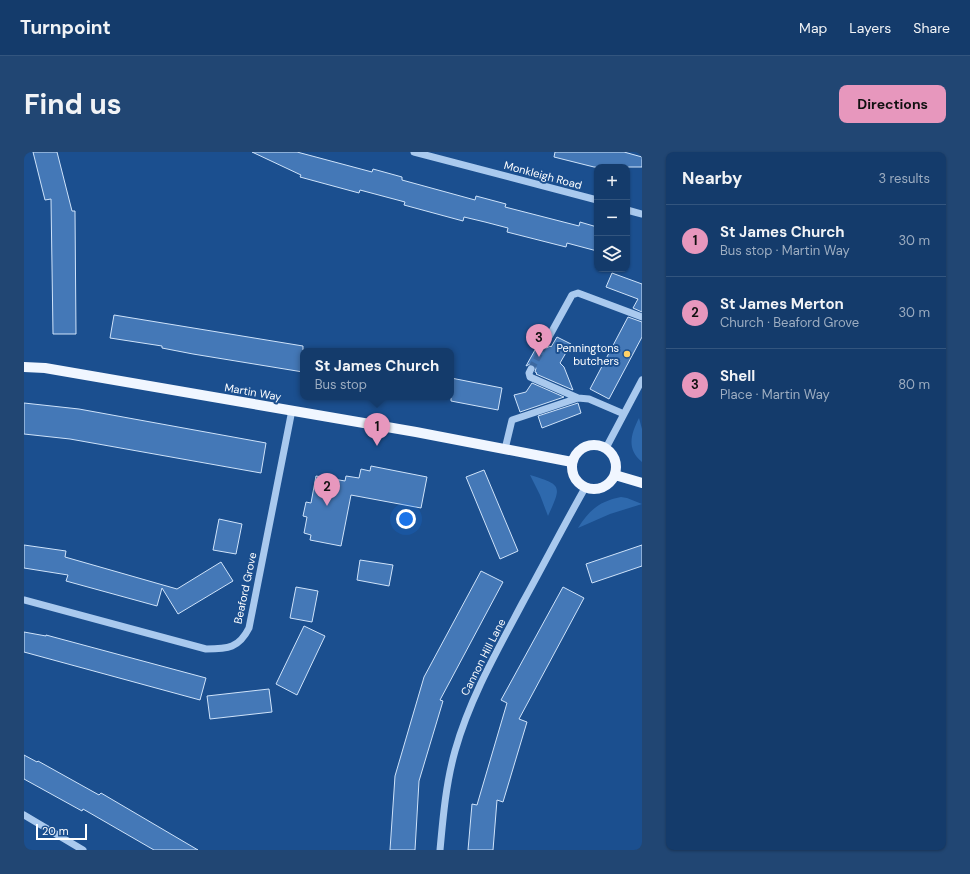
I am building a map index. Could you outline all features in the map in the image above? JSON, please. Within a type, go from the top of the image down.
[{"type":"main road","name":"Martin Way","points":[[24,367],[45,368],[292,410],[572,462]]},
{"type":"main road","points":[[595,445],[606,448],[615,460],[615,475],[612,481],[606,486],[599,489],[585,488],[574,477],[572,462],[575,456],[583,448],[595,445]]},
{"type":"main road","points":[[615,475],[642,483]]},
{"type":"street","name":"Monkleigh Road","points":[[414,152],[594,199]]},
{"type":"street","points":[[630,211],[642,214]]},
{"type":"street","points":[[545,344],[572,295],[578,292],[642,317]]},
{"type":"street","points":[[531,369],[529,373],[530,377],[578,398],[589,399],[624,414]]},
{"type":"street","points":[[606,448],[642,380]]},
{"type":"street","points":[[505,449],[512,420],[578,398]]},
{"type":"street","name":"Beaford Grove","points":[[24,600],[206,649],[223,649],[236,645],[244,638],[249,628],[292,410]]},
{"type":"street","name":"Cannon Hill Lane","points":[[440,850],[444,800],[449,776],[467,712],[504,637],[585,488]]},
{"type":"street","points":[[24,815],[83,850]]},
{"type":"shaded area","points":[[639,418],[642,429],[642,462],[637,457],[632,447],[632,436]]},
{"type":"shaded area","points":[[530,475],[548,481],[556,488],[556,498],[548,516],[540,495]]},
{"type":"shaded area","points":[[621,497],[642,504],[610,514],[578,528],[586,516],[596,507],[607,501]]},
{"type":"building","points":[[33,152],[57,152],[72,211],[75,211],[76,334],[53,334],[51,199],[45,200]]},
{"type":"building","points":[[252,152],[297,152],[372,172],[373,169],[402,177],[402,180],[475,200],[476,196],[506,204],[505,207],[579,226],[580,222],[594,226],[594,250],[567,243],[566,247],[507,232],[508,228],[464,217],[463,221],[404,205],[405,202],[360,190],[359,193],[300,177],[301,175]]},
{"type":"building","points":[[555,152],[624,152],[642,157],[642,167],[630,167],[630,164],[594,164],[594,167],[554,157]]},
{"type":"building","points":[[612,273],[642,284],[642,312],[633,308],[638,299],[606,287]]},
{"type":"building","points":[[114,315],[303,346],[303,348],[300,348],[300,372],[193,354],[162,348],[162,346],[110,338]]},
{"type":"building","points":[[628,317],[642,322],[642,337],[609,399],[590,389]]},
{"type":"building","points":[[557,337],[571,344],[560,363],[564,367],[573,390],[536,374],[536,368],[534,365],[530,364],[526,366],[540,341],[541,347],[545,349],[550,346],[551,347]]},
{"type":"building","points":[[454,379],[502,388],[498,410],[451,401],[454,400]]},
{"type":"building","points":[[532,383],[564,397],[520,412],[514,395],[526,392]]},
{"type":"building","points":[[24,403],[79,409],[266,443],[261,473],[70,439],[24,434]]},
{"type":"building","points":[[578,403],[581,413],[542,428],[538,416]]},
{"type":"building","points":[[371,466],[427,477],[421,508],[351,495],[341,546],[310,540],[311,535],[304,533],[307,517],[303,516],[306,502],[311,503],[316,476],[345,481],[346,476],[359,478],[361,469],[370,471]]},
{"type":"building","points":[[484,470],[518,551],[500,559],[466,477]]},
{"type":"building","points":[[219,519],[242,524],[236,554],[213,550]]},
{"type":"building","points":[[24,545],[66,551],[65,557],[177,589],[221,562],[233,581],[178,614],[162,588],[157,606],[66,581],[68,575],[24,568]]},
{"type":"building","points":[[642,545],[642,566],[592,583],[586,564]]},
{"type":"building","points":[[360,560],[393,565],[389,586],[357,580]]},
{"type":"building","points":[[481,571],[503,582],[440,700],[443,701],[419,781],[415,850],[390,850],[395,776],[424,677]]},
{"type":"building","points":[[296,587],[318,591],[312,622],[290,618]]},
{"type":"building","points":[[563,587],[584,598],[519,719],[527,722],[503,802],[497,800],[493,850],[468,850],[472,804],[477,805],[507,703],[501,700]]},
{"type":"building","points":[[304,626],[325,636],[297,695],[276,684]]},
{"type":"building","points":[[24,632],[46,635],[206,678],[200,700],[24,652]]},
{"type":"building","points":[[269,689],[272,712],[210,719],[207,696]]},
{"type":"building","points":[[24,755],[37,762],[38,761],[99,795],[101,793],[198,850],[154,850],[83,809],[82,811],[24,779]]},
{"type":"tunnel","points":[[531,369],[545,344]]},
{"type":"place","name":"Penningtons butchers","points":[[627,354]]},
{"type":"place","name":"Shell","points":[[539,357]]},
{"type":"place","name":"St James Church","points":[[377,446]]},
{"type":"place","name":"St James Merton","points":[[327,506]]}]
